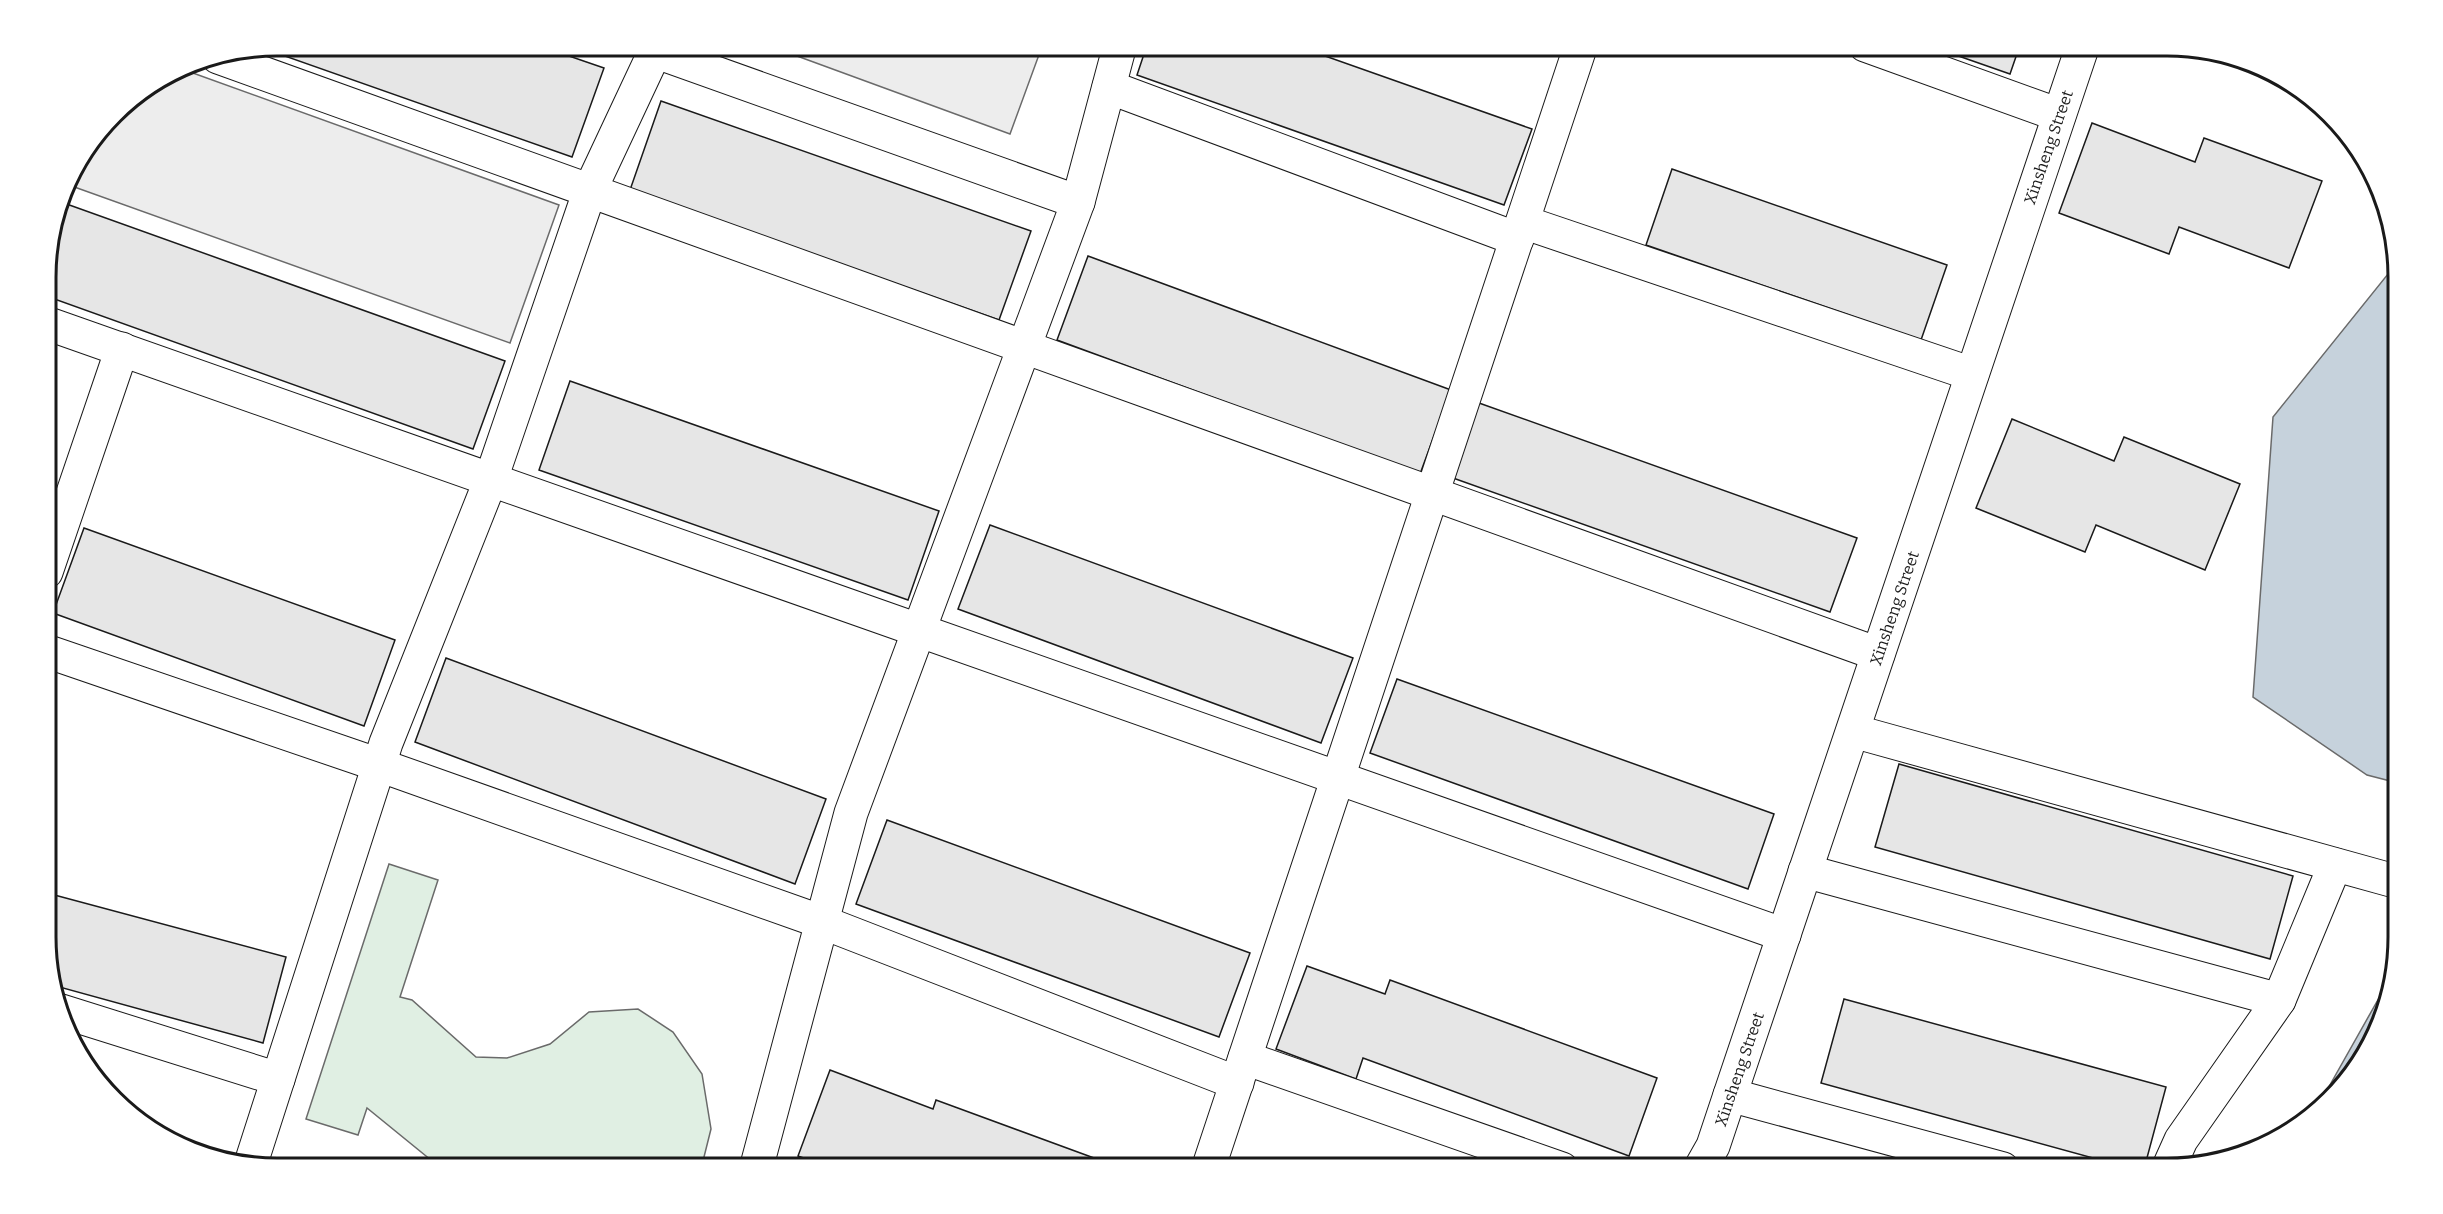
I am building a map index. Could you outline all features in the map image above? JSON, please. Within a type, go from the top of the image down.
[{"type":"street","points":[[253,1157],[379,765],[491,479],[590,190],[652,56]]},
{"type":"street","points":[[678,56],[1078,202]]},
{"type":"street","points":[[759,1158],[851,813],[1078,202],[1117,56]]},
{"type":"street","points":[[1212,1158],[1577,56]]},
{"type":"street","points":[[1895,56],[2059,115]]},
{"type":"street","name":"Xinsheng Street","points":[[1706,1158],[1713,1146],[2079,56]]},
{"type":"street","points":[[229,61],[1878,654]]},
{"type":"street","points":[[1108,87],[1520,230],[1972,374]]},
{"type":"street","points":[[56,326],[1784,935]]},
{"type":"street","points":[[56,543],[123,349]]},
{"type":"street","points":[[56,654],[379,765],[1241,1070],[1526,1158]]},
{"type":"street","points":[[1852,730],[2388,879]]},
{"type":"street","points":[[2173,1158],[2181,1140],[2278,1000],[2336,865]]},
{"type":"street","points":[[1805,871],[2278,1000]]},
{"type":"street","points":[[69,1013],[278,1079]]},
{"type":"street","points":[[1730,1095],[1966,1158]]},
{"type":"green space","points":[[389,864],[438,880],[400,997],[412,1000],[476,1057],[507,1058],[550,1044],[589,1012],[638,1009],[673,1032],[702,1074],[711,1129],[704,1158],[428,1158],[367,1108],[358,1135],[306,1119]]},
{"type":"shaded area","points":[[797,56],[1039,56],[1010,134]]},
{"type":"shaded area","points":[[191,72],[559,205],[510,343],[74,187],[101,142],[120,120],[142,101]]},
{"type":"shaded area","points":[[2388,274],[2388,780],[2367,775],[2253,697],[2273,417]]},
{"type":"shaded area","points":[[2379,997],[2371,1022],[2358,1048],[2328,1089]]},
{"type":"building","points":[[285,56],[569,56],[604,68],[572,157]]},
{"type":"building","points":[[1143,56],[1325,56],[1532,129],[1504,205],[1137,75]]},
{"type":"building","points":[[1958,56],[2016,56],[2010,74]]},
{"type":"building","points":[[661,101],[1031,231],[999,320],[630,190]]},
{"type":"building","points":[[2092,123],[2195,162],[2204,138],[2322,181],[2289,268],[2179,227],[2169,254],[2059,213]]},
{"type":"building","points":[[1672,169],[1947,265],[1921,340],[1646,245]]},
{"type":"building","points":[[67,204],[505,361],[473,449],[56,300],[57,247]]},
{"type":"building","points":[[1088,256],[1451,390],[1420,474],[1057,340]]},
{"type":"building","points":[[570,381],[939,511],[908,600],[539,470]]},
{"type":"building","points":[[1479,403],[1857,538],[1830,612],[1453,478]]},
{"type":"building","points":[[2012,419],[2114,461],[2124,437],[2240,484],[2205,570],[2096,525],[2085,552],[1976,508]]},
{"type":"building","points":[[990,525],[1353,658],[1321,743],[958,609]]},
{"type":"building","points":[[84,528],[395,640],[364,726],[56,614],[56,605]]},
{"type":"building","points":[[446,658],[826,799],[795,884],[415,742]]},
{"type":"building","points":[[1397,679],[1774,814],[1748,889],[1370,753]]},
{"type":"building","points":[[1899,764],[2293,876],[2270,959],[1875,847]]},
{"type":"building","points":[[887,820],[1250,953],[1219,1037],[856,904]]},
{"type":"building","points":[[56,895],[286,957],[263,1043],[61,988],[56,952]]},
{"type":"building","points":[[1307,966],[1385,994],[1390,980],[1657,1078],[1629,1156],[1363,1058],[1356,1079],[1276,1049]]},
{"type":"building","points":[[1844,999],[2166,1087],[2147,1158],[2093,1158],[1821,1083]]},
{"type":"building","points":[[830,1070],[933,1109],[936,1100],[1094,1158],[804,1158],[798,1156]]}]
